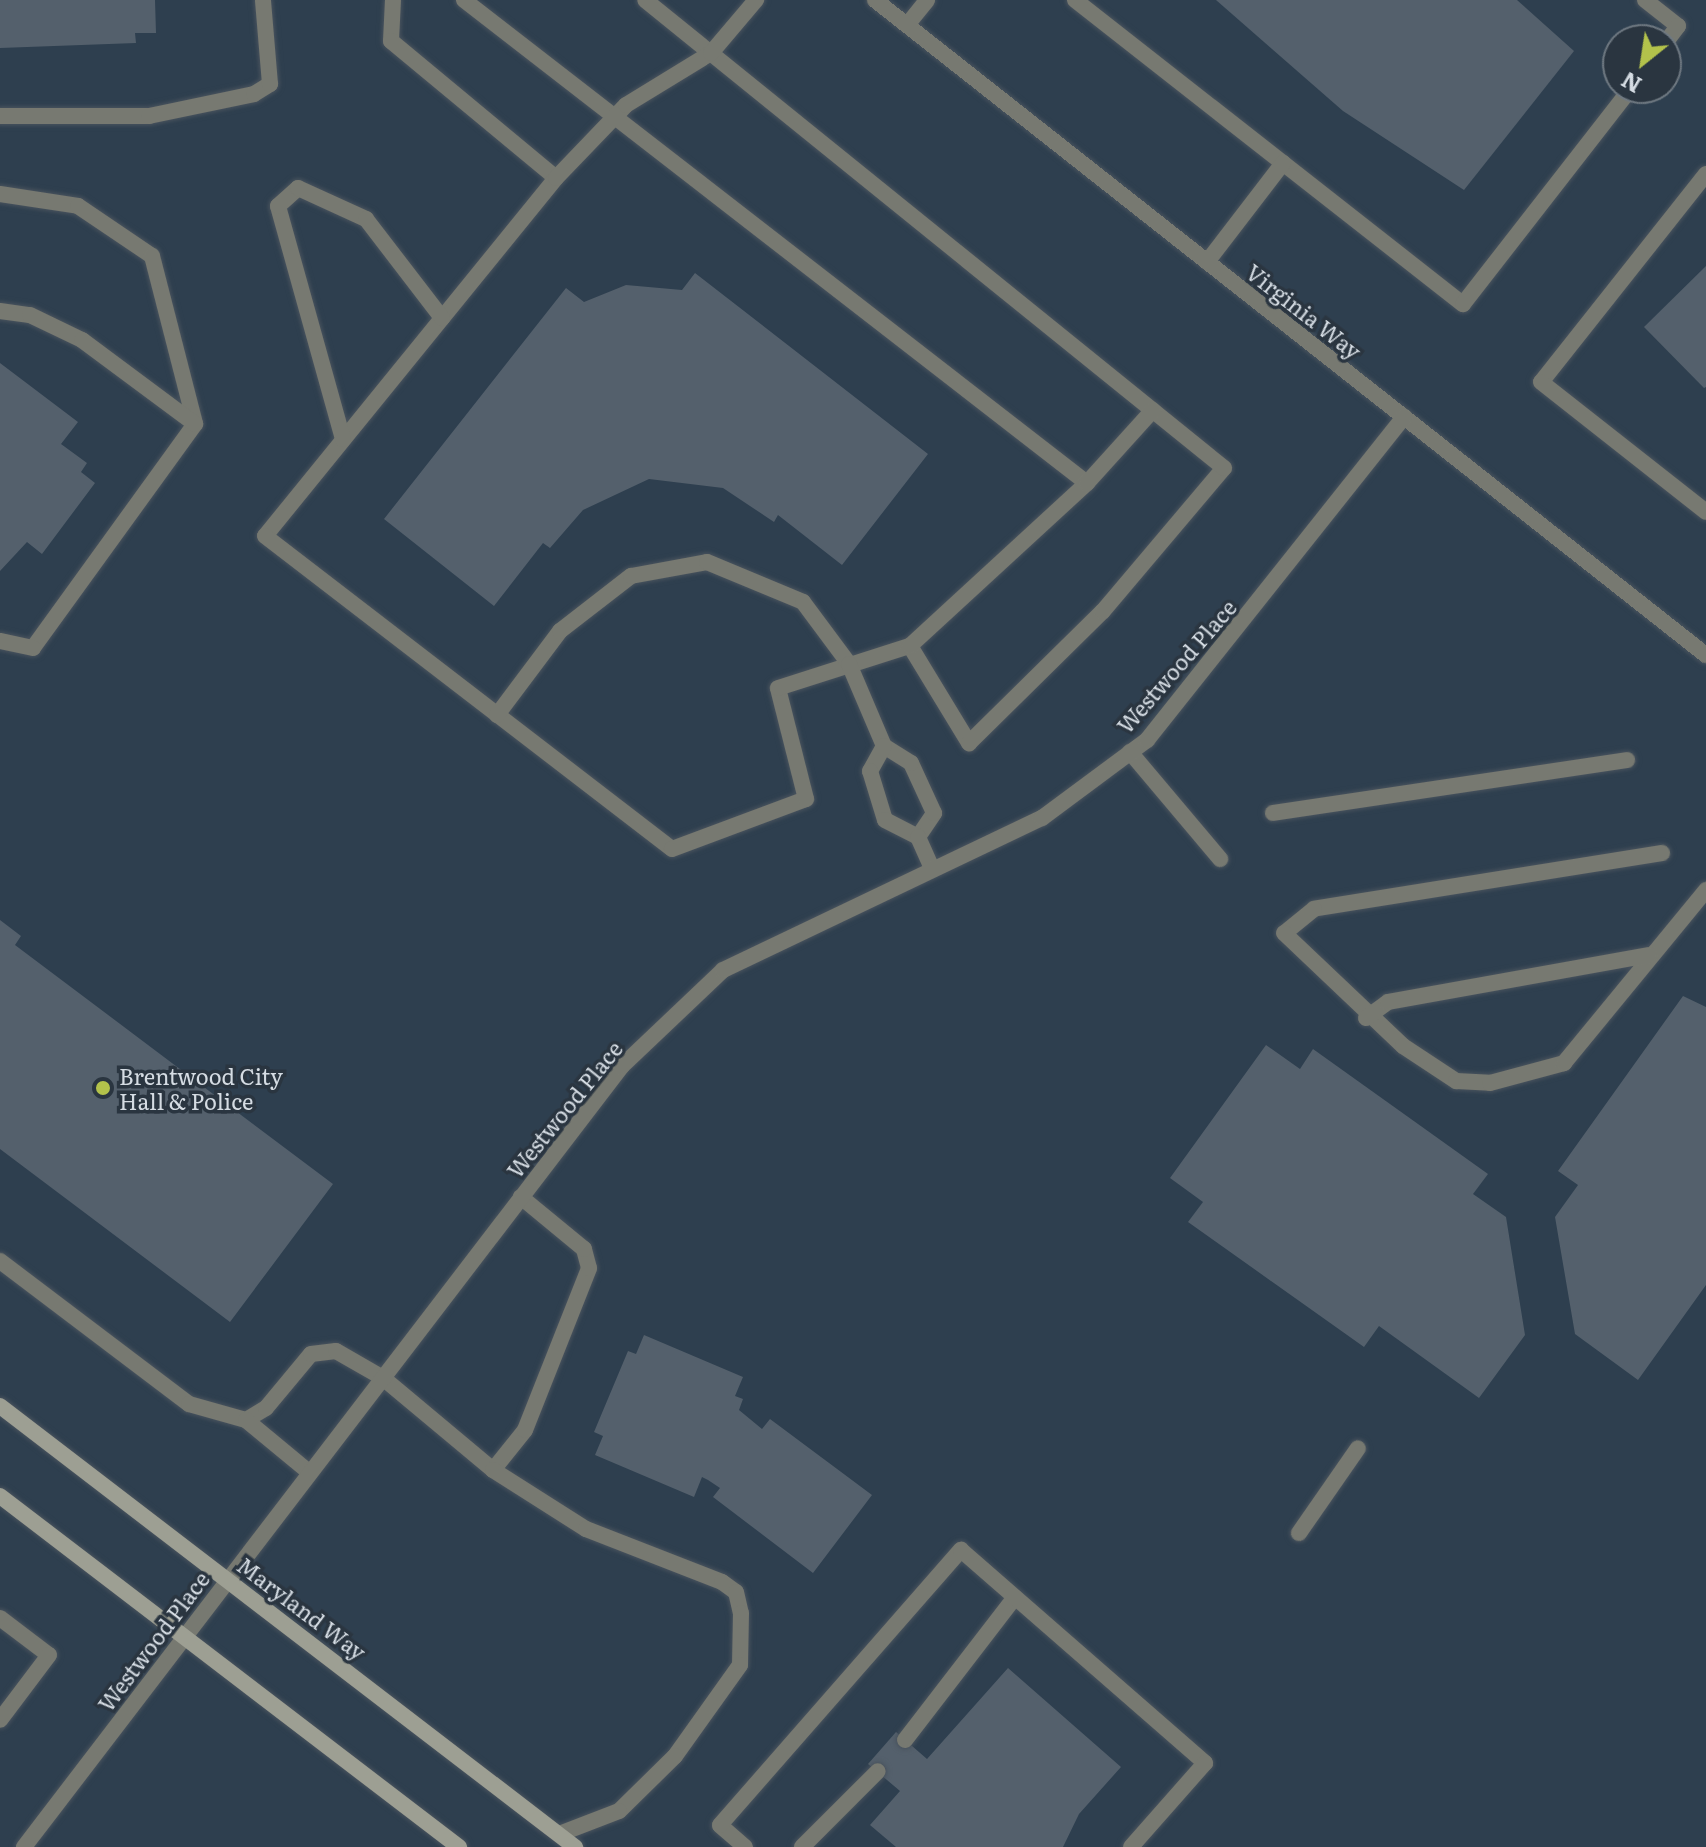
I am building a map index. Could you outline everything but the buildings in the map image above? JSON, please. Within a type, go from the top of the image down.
[{"type":"main road","name":"Maryland Way","points":[[0,1406],[575,1847]]},
{"type":"main road","points":[[0,1496],[459,1847]]},
{"type":"street","points":[[0,116],[149,116],[254,94],[270,84],[263,0]]},
{"type":"street","points":[[393,0],[391,41],[556,178]]},
{"type":"street","points":[[464,0],[613,119],[1087,483]]},
{"type":"street","points":[[645,0],[1224,468],[1103,611],[969,743],[910,646]]},
{"type":"street","points":[[756,0],[711,53],[613,119],[556,178],[265,536],[672,849],[806,799],[778,688],[910,646],[1087,483],[1153,410]]},
{"type":"street","name":"Virginia Way","points":[[875,0],[1706,655]]},
{"type":"street","points":[[907,25],[927,0]]},
{"type":"street","points":[[1075,0],[1463,304],[1619,104]]},
{"type":"street","points":[[1645,0],[1675,24]]},
{"type":"street","points":[[1207,262],[1283,163]]},
{"type":"street","points":[[1706,174],[1541,382],[1706,512]]},
{"type":"street","points":[[343,439],[278,206],[298,188],[366,219],[442,318]]},
{"type":"street","points":[[0,194],[78,206],[152,256],[195,424]]},
{"type":"street","points":[[0,311],[30,315],[82,340],[195,424]]},
{"type":"street","name":"Westwood Place","points":[[24,1847],[622,1066],[723,970],[1042,818],[1130,752],[1213,665],[1404,417]]},
{"type":"street","points":[[0,641],[33,648],[195,424]]},
{"type":"street","points":[[497,715],[560,631],[631,576],[707,562],[803,602],[849,664],[884,746],[911,763],[934,813],[918,837]]},
{"type":"street","points":[[884,746],[870,771],[885,820],[918,837],[932,868]]},
{"type":"street","points":[[1130,752],[1220,859]]},
{"type":"street","points":[[1273,813],[1627,760]]},
{"type":"street","points":[[1662,853],[1314,909],[1284,933],[1366,1018],[1456,1081],[1537,1075],[1575,1053],[1649,955],[1706,890]]},
{"type":"street","points":[[1366,1018],[1388,1002],[1649,955]]},
{"type":"street","points":[[493,1470],[525,1430],[589,1268],[584,1249],[521,1197]]},
{"type":"street","points":[[0,1261],[189,1404],[246,1420],[310,1473]]},
{"type":"street","points":[[246,1420],[266,1408],[311,1354],[336,1351],[383,1378],[493,1470],[586,1529],[722,1582],[736,1592],[741,1613],[740,1665],[675,1756],[619,1811],[559,1834]]},
{"type":"street","points":[[1299,1533],[1358,1448]]},
{"type":"street","points":[[745,1847],[720,1825],[961,1550],[1205,1763],[1131,1847]]},
{"type":"street","points":[[905,1740],[1015,1597]]},
{"type":"street","points":[[0,1618],[49,1655],[0,1720]]},
{"type":"street","points":[[802,1847],[878,1771]]},
{"type":"shaded area","points":[[0,0],[1706,0],[1706,1847],[0,1847]]},
{"type":"place","name":"Brentwood City Hall & Police","points":[[103,1088]]}]
